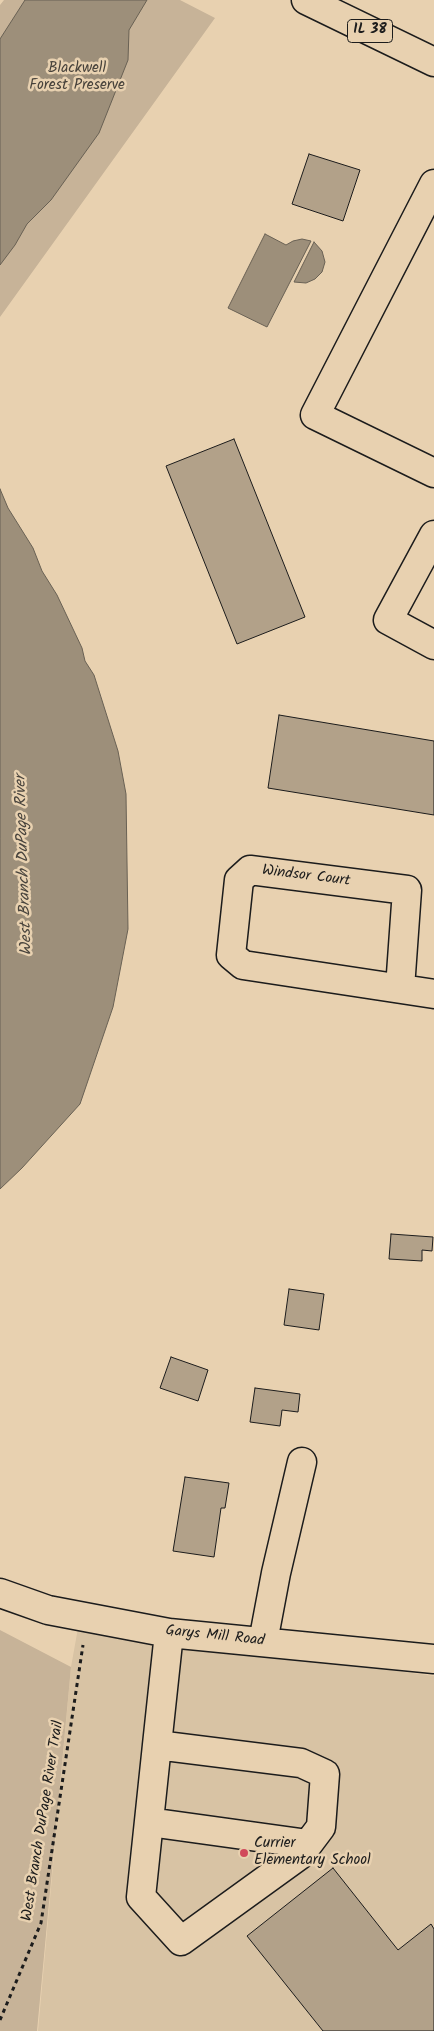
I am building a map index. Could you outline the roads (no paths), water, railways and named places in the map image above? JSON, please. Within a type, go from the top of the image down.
[{"type":"street","name":"IL 38","points":[[306,0],[434,62]]},
{"type":"street","points":[[434,184],[315,415],[434,473]]},
{"type":"street","points":[[434,535],[388,620],[434,645]]},
{"type":"street","name":"Windsor Court","points":[[400,988],[407,890],[250,870],[239,880],[231,955],[243,965],[434,994]]},
{"type":"street","points":[[263,1642],[276,1573],[302,1462]]},
{"type":"street","name":"Garys Mill Road","points":[[0,1592],[48,1610],[169,1634],[434,1660]]},
{"type":"street","points":[[157,1745],[301,1763],[325,1774],[321,1827],[300,1855],[181,1941],[141,1897],[157,1745],[169,1634]]},
{"type":"street","points":[[149,1822],[308,1844]]},
{"type":"water","name":"Blackwell Forest Preserve","points":[[25,0],[147,0],[129,30],[128,60],[99,133],[51,200],[27,224],[15,245],[0,265],[0,39]]},
{"type":"water","points":[[265,234],[286,245],[302,239],[311,241],[267,327],[228,308]]},
{"type":"water","points":[[314,242],[322,251],[325,262],[322,272],[315,279],[306,283],[294,282]]},
{"type":"water","name":"West Branch DuPage River","points":[[0,489],[8,508],[33,548],[42,571],[57,595],[82,648],[85,661],[94,675],[118,751],[126,794],[128,929],[113,1007],[80,1104],[22,1168],[0,1189]]},
{"type":"place","name":"Currier Elementary School","points":[[244,1853]]}]
